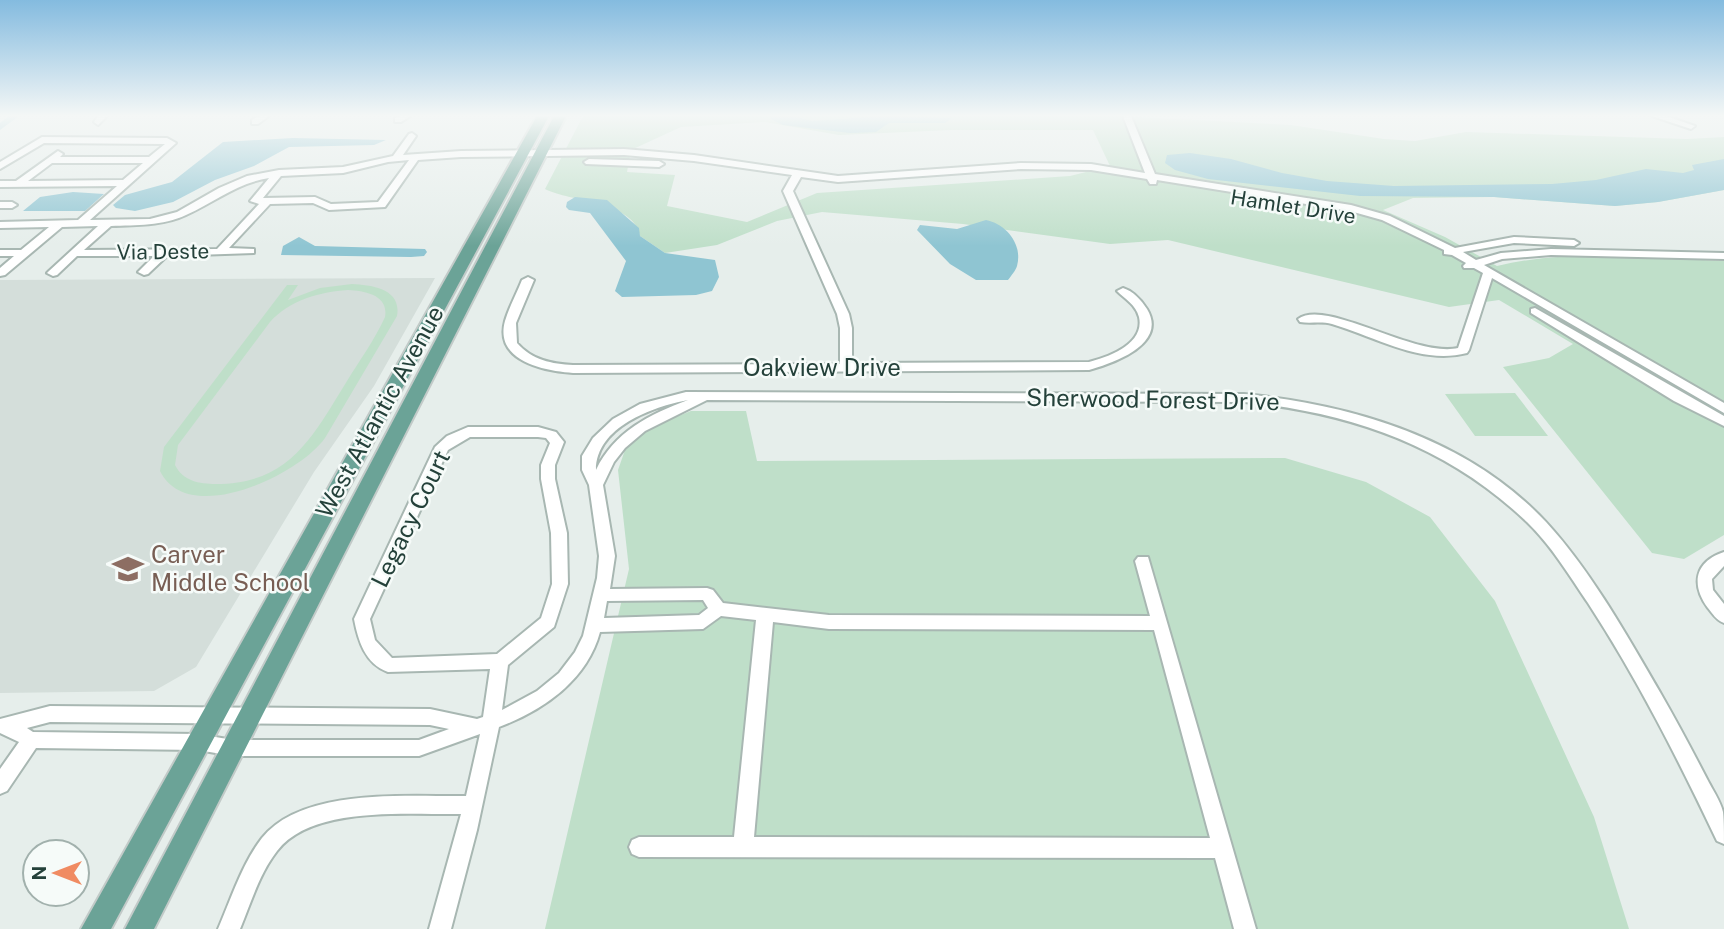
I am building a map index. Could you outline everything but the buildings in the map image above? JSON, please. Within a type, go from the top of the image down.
[{"type":"main road","name":"West Atlantic Avenue","points":[[95,929],[212,716],[529,159]]},
{"type":"main road","name":"West Atlantic Avenue","points":[[139,929],[250,716],[529,159]]},
{"type":"street","name":"Via Deste","points":[[0,225],[83,221],[107,224],[164,219],[196,207],[234,184],[279,173],[343,170],[393,159]]},
{"type":"street","points":[[279,173],[255,201],[315,201],[329,207],[381,205],[419,159]]},
{"type":"street","name":"Via Deste","points":[[432,159],[464,163],[512,159]]},
{"type":"street","name":"Hamlet Drive","points":[[564,159],[680,164],[795,178],[840,187],[1068,172],[1153,179],[1220,195],[1311,206],[1356,216],[1446,253],[1724,409]]},
{"type":"street","points":[[1145,159],[1153,179]]},
{"type":"street","points":[[18,184],[51,160],[152,160]]},
{"type":"street","name":"Via Deste","points":[[83,221],[152,160]]},
{"type":"street","points":[[795,178],[788,191],[843,314],[846,328],[846,368]]},
{"type":"street","points":[[0,184],[126,183]]},
{"type":"street","name":"Via Deste","points":[[74,253],[220,252],[267,201]]},
{"type":"street","points":[[0,205],[12,205]]},
{"type":"street","points":[[1,273],[59,223]]},
{"type":"street","name":"Via Deste","points":[[74,253],[107,224]]},
{"type":"street","points":[[1446,253],[1514,240],[1583,244],[1651,253]]},
{"type":"street","points":[[220,252],[250,251]]},
{"type":"street","points":[[1468,266],[1502,256],[1527,253],[1586,251],[1724,256]]},
{"type":"street","points":[[0,253],[24,253]]},
{"type":"street","points":[[53,273],[74,253]]},
{"type":"street","points":[[145,272],[163,253]]},
{"type":"street","name":"Hamlet Drive","points":[[1487,277],[1679,398],[1724,422]]},
{"type":"street","points":[[1304,320],[1328,319],[1431,351],[1458,353],[1463,350],[1487,277]]},
{"type":"street","name":"Oakview Drive","points":[[528,280],[510,323],[509,339],[524,357],[546,365],[573,369],[1069,368],[1098,364],[1129,351],[1144,331],[1146,320],[1140,302],[1123,291]]},
{"type":"street","name":"Sherwood Forest Drive","points":[[31,740],[198,742],[233,748],[419,748],[531,705],[565,678],[581,657],[601,595],[607,556],[596,485],[589,470],[589,456],[597,441],[618,422],[645,407],[665,400],[686,396],[1244,398],[1331,411],[1408,436],[1466,465],[1493,484],[1541,526],[1609,622],[1646,681],[1673,728],[1724,834]]},
{"type":"street","name":"Sherwood Forest Drive","points":[[596,485],[611,455],[637,430],[671,411],[709,397]]},
{"type":"street","name":"Legacy Court","points":[[468,432],[538,432],[551,435],[557,442],[548,465],[548,479],[559,533],[560,584],[548,622],[500,661],[388,666],[367,643],[362,619],[442,447],[468,432]]},
{"type":"street","points":[[1724,558],[1711,566],[1703,578],[1707,596],[1724,617]]},
{"type":"street","points":[[1143,561],[1245,929]]},
{"type":"street","points":[[601,595],[707,594],[718,608],[829,622],[1160,623]]},
{"type":"street","points":[[661,622],[665,596]]},
{"type":"street","points":[[593,625],[703,622],[718,608]]},
{"type":"street","points":[[743,847],[765,615]]},
{"type":"street","points":[[439,929],[466,840],[484,724],[500,661]]},
{"type":"street","points":[[4,726],[50,714],[430,717],[484,724]]},
{"type":"street","points":[[0,785],[31,740],[4,726]]},
{"type":"street","points":[[229,929],[266,852],[279,834],[308,816],[347,809],[472,805]]},
{"type":"street","points":[[639,847],[1222,848]]},
{"type":"shaded area","name":"Carver Middle School","points":[[435,278],[374,386],[314,472],[196,667],[154,691],[0,693],[0,280]]},
{"type":"green space","points":[[560,159],[629,159],[627,172],[675,175],[667,206],[747,222],[817,193],[1070,176],[1110,166],[1107,159],[1724,159],[1724,190],[1658,202],[1615,206],[1494,197],[1413,198],[1383,210],[1445,237],[1497,266],[1525,260],[1582,256],[1724,261],[1724,535],[1684,559],[1652,553],[1503,367],[1549,358],[1573,344],[1499,300],[1449,307],[1168,240],[1110,244],[963,224],[822,212],[777,221],[717,245],[665,253],[640,236],[635,224],[614,209],[545,189]]},
{"type":"green space","points":[[352,284],[376,287],[390,294],[397,307],[397,316],[325,438],[292,467],[243,490],[218,495],[194,495],[174,487],[160,471],[164,447],[287,285],[298,285],[288,300],[320,288]],"holes":[[[348,290],[368,293],[380,299],[385,317],[310,438],[281,466],[263,476],[241,482],[216,484],[192,480],[182,475],[175,465],[178,445],[270,322],[278,314],[306,298]]]},
{"type":"green space","points":[[1515,393],[1548,436],[1475,436],[1445,394]]},
{"type":"green space","points":[[691,411],[746,411],[757,461],[1285,458],[1366,482],[1430,517],[1495,601],[1594,817],[1629,929],[545,929],[629,569],[618,470],[625,450],[646,429]]},
{"type":"water","points":[[201,159],[266,159],[215,180],[173,202],[135,211],[116,208],[113,205],[125,195],[172,182]]},
{"type":"water","points":[[1166,159],[1232,159],[1282,173],[1327,181],[1394,186],[1552,184],[1596,180],[1646,169],[1683,173],[1694,170],[1692,165],[1724,159],[1724,190],[1658,202],[1615,206],[1494,197],[1360,196],[1208,179],[1175,170],[1165,163]]},
{"type":"water","points":[[73,192],[104,194],[85,211],[23,211],[40,197]]},
{"type":"water","points":[[575,197],[607,200],[639,228],[640,236],[665,253],[715,260],[719,277],[712,291],[696,295],[622,297],[615,291],[626,261],[590,213],[569,210],[566,207],[567,202]]},
{"type":"water","points":[[986,220],[1000,226],[1015,243],[1017,266],[1008,280],[976,280],[950,264],[917,230],[920,225],[957,229]]},
{"type":"water","points":[[299,237],[315,246],[425,249],[427,252],[424,256],[411,257],[281,255],[283,246]]},
{"type":"place","name":"Carver Middle School","points":[[128,569]]}]
